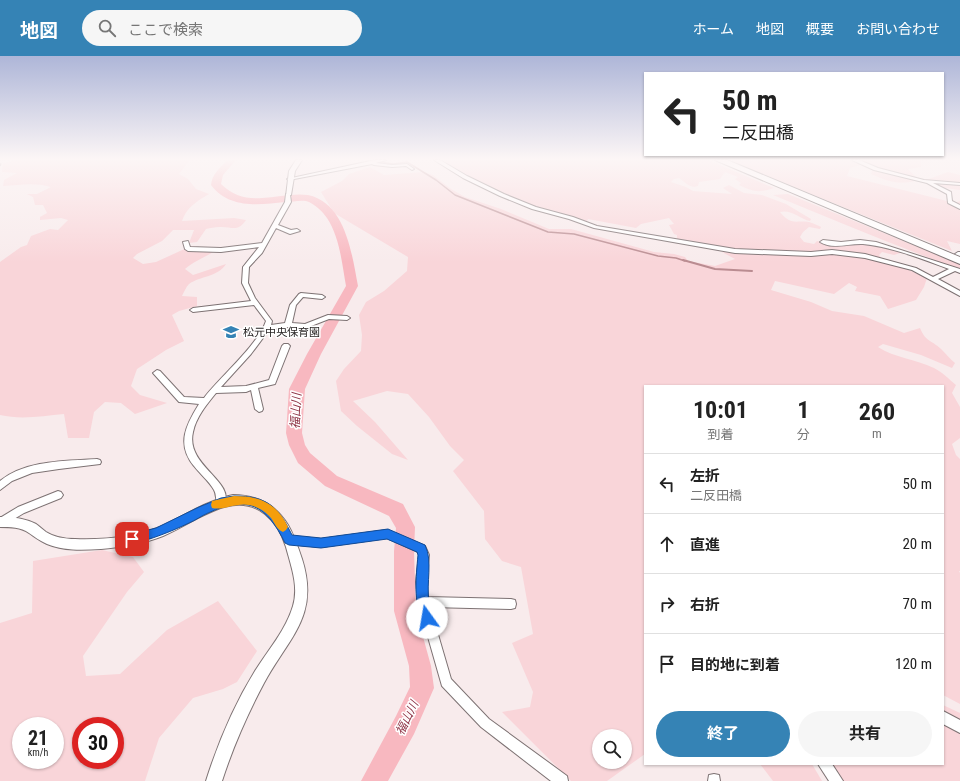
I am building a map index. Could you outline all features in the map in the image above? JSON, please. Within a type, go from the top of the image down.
[{"type":"highway","points":[[804,194],[959,256]]},
{"type":"street","points":[[221,502],[219,489],[198,467],[188,447],[188,435],[192,422],[199,409],[249,352],[267,328],[269,321],[255,303],[245,283],[246,267],[259,253],[288,198],[288,194]]},
{"type":"street","points":[[500,194],[534,208],[601,228],[735,251],[811,254],[832,252],[865,256],[914,269],[960,294]]},
{"type":"street","points":[[949,194],[950,202],[960,207]]},
{"type":"street","points":[[274,225],[290,232],[297,231]]},
{"type":"street","points":[[186,242],[188,249],[201,251],[263,245]]},
{"type":"street","points":[[823,242],[841,244],[860,242],[876,244],[957,270]]},
{"type":"street","points":[[934,279],[957,270]]},
{"type":"street","points":[[288,325],[293,306],[301,295],[322,297]]},
{"type":"street","points":[[193,310],[255,303]]},
{"type":"street","points":[[267,328],[288,325],[306,326],[328,317],[347,318]]},
{"type":"street","points":[[215,390],[231,390],[272,382],[286,346]]},
{"type":"street","points":[[157,373],[182,400],[205,401]]},
{"type":"street","points":[[254,386],[259,410]]},
{"type":"street","points":[[0,486],[5,480],[18,473],[31,469],[97,462]]},
{"type":"street","points":[[1,522],[21,510],[58,495]]},
{"type":"street","points":[[1,522],[21,524],[32,528],[45,538],[60,542],[92,544],[116,542],[157,532],[221,502],[250,500],[265,507],[275,515],[281,523],[289,540],[301,575],[303,591],[300,605],[294,620],[237,721],[222,754],[214,781]]},
{"type":"street","points":[[289,540],[321,543],[388,534],[422,549],[424,555],[421,582],[423,602],[446,682],[485,723],[562,781]]},
{"type":"street","points":[[423,602],[511,604]]},
{"type":"street","points":[[944,718],[960,727]]},
{"type":"street","points":[[825,765],[837,781]]},
{"type":"shaded area","points":[[27,194],[209,194],[196,202],[186,212],[182,221],[234,218],[246,220],[237,228],[217,227],[206,229],[197,242],[189,243],[194,230],[173,230],[162,241],[137,254],[133,258],[143,264],[156,262],[191,246],[208,249],[221,247],[185,269],[193,275],[226,264],[214,274],[193,281],[185,290],[182,296],[197,297],[197,306],[179,311],[172,315],[184,341],[166,350],[137,369],[131,386],[140,395],[167,403],[135,414],[121,403],[105,402],[94,412],[89,438],[68,438],[64,414],[40,417],[0,415],[0,262],[21,247],[27,245],[31,236],[50,229],[58,230],[68,220],[61,218],[40,220],[40,217],[47,213],[43,205],[35,205],[33,197]]},
{"type":"shaded area","points":[[322,194],[459,194],[549,229],[571,229],[654,252],[674,254],[685,257],[688,261],[715,266],[735,259],[722,252],[743,254],[820,253],[857,255],[893,263],[927,278],[924,287],[916,300],[888,309],[880,296],[855,291],[857,287],[849,283],[834,294],[775,281],[771,290],[811,302],[832,311],[864,316],[904,333],[920,328],[927,339],[939,347],[955,363],[952,368],[921,355],[883,344],[878,347],[891,354],[920,362],[934,368],[956,385],[952,393],[960,407],[960,438],[952,444],[956,455],[960,459],[960,704],[944,696],[944,385],[644,385],[644,755],[632,763],[632,729],[592,729],[592,769],[624,769],[607,781],[571,781],[502,712],[530,707],[533,692],[512,643],[533,634],[521,567],[502,561],[485,539],[484,511],[453,471],[464,460],[450,446],[429,417],[408,394],[387,391],[353,401],[375,422],[408,460],[392,454],[341,411],[336,381],[344,369],[361,351],[362,335],[359,315],[366,302],[384,291],[407,271],[408,257],[334,213]]},
{"type":"shaded area","points":[[504,194],[762,195],[786,204],[811,219],[810,221],[792,213],[784,211],[780,212],[790,221],[809,222],[821,227],[820,229],[809,227],[803,232],[800,237],[804,242],[814,244],[817,241],[833,245],[869,241],[903,252],[894,255],[882,252],[879,255],[881,258],[824,250],[814,252],[778,252],[717,249],[677,239],[677,235],[674,234],[669,225],[674,224],[669,218],[641,224],[636,228],[588,219],[585,225],[549,213]]},
{"type":"shaded area","points":[[788,194],[960,264],[960,269],[889,243],[773,195]]},
{"type":"shaded area","points":[[811,194],[918,194],[955,203],[960,201],[960,244],[947,241],[952,251]]},
{"type":"shaded area","points":[[102,550],[133,557],[144,572],[127,592],[83,656],[86,676],[120,674],[167,630],[218,601],[257,651],[237,682],[223,689],[193,698],[159,738],[145,781],[0,781],[0,623],[32,613],[33,561]]},
{"type":"shaded area","points":[[944,705],[960,713],[960,781],[843,781],[832,765],[944,765]]},
{"type":"shaded area","points":[[761,765],[813,765],[822,781],[773,781]]},
{"type":"waterway","name":"福山川","points":[[226,194],[240,200],[259,202],[297,198],[310,199],[316,202],[327,211],[335,223],[339,231],[347,259],[352,286],[314,354],[297,389],[294,433],[297,445],[304,458],[331,481],[396,510],[406,527],[404,551],[405,611],[420,666],[422,688],[405,725],[374,781]]},
{"type":"waterway","points":[[454,194],[548,232],[574,234],[658,256],[676,258],[685,261]]},
{"type":"waterway","points":[[683,260],[715,269],[752,271]]},
{"type":"slow traffic","points":[[216,505],[221,502],[234,500],[250,500],[265,507],[275,515],[283,527]]},
{"type":"place","name":"松元中央保育園","points":[[231,332]]},
{"type":"route","points":[[132,539],[157,532],[221,502],[234,500],[250,500],[265,507],[275,515],[281,523],[289,540],[321,543],[388,534],[422,549],[424,555],[421,582],[423,602],[427,618]]}]
